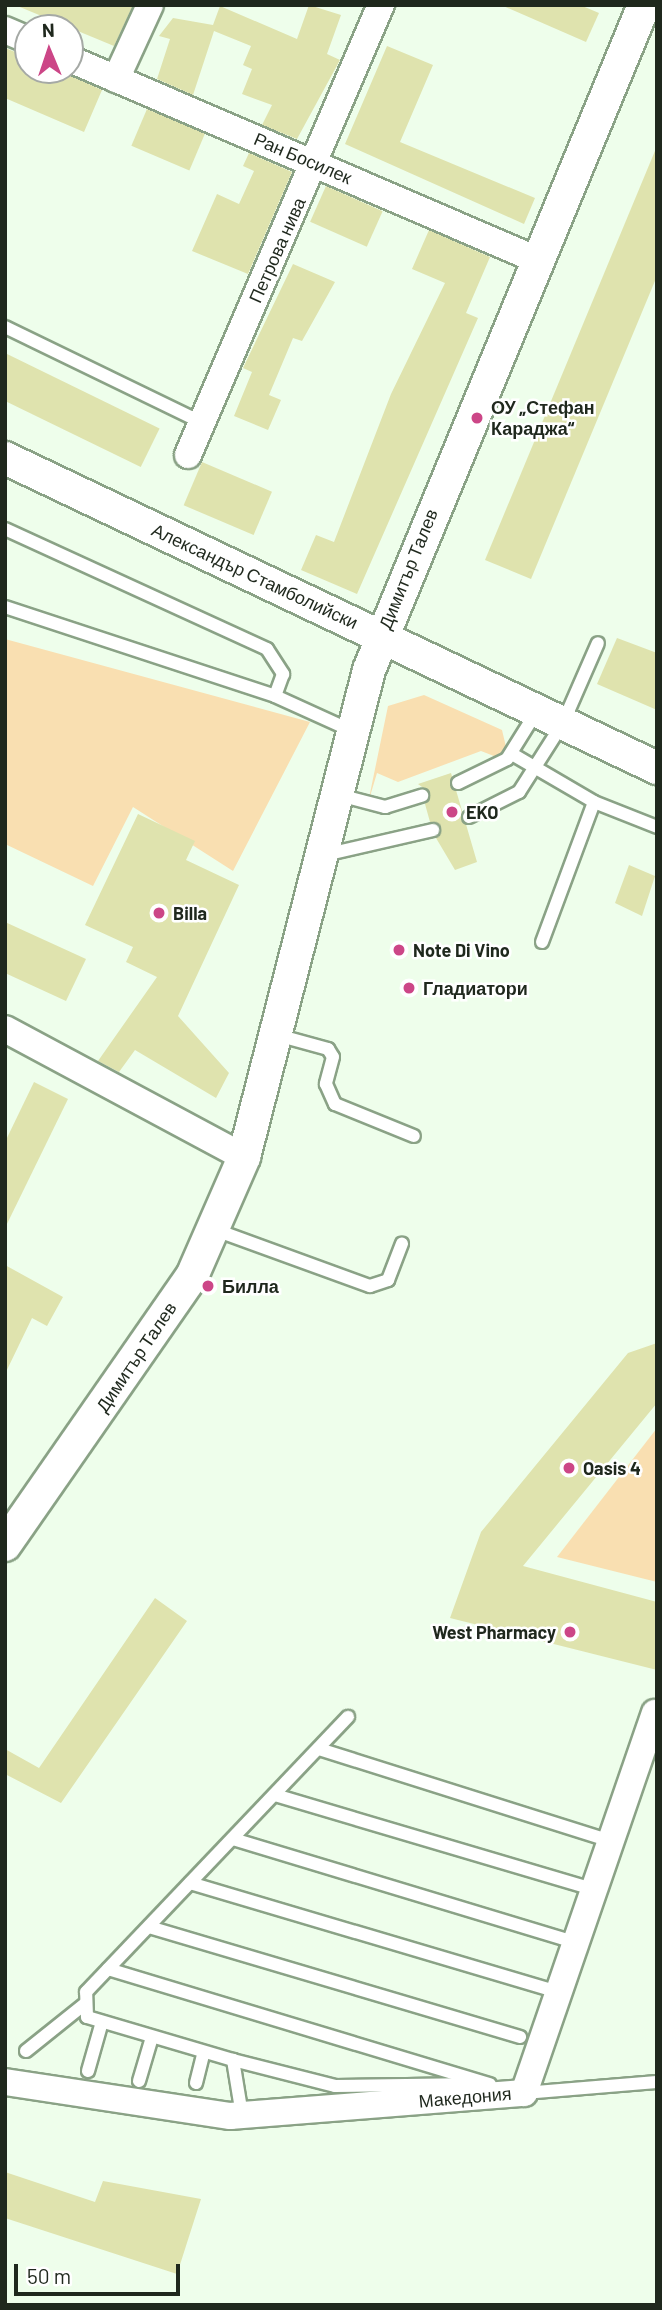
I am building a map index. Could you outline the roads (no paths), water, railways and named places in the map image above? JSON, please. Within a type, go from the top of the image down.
[{"type":"street","points":[[116,79],[150,5]]},
{"type":"street","name":"Петрова нива","points":[[188,455],[199,421],[316,163],[381,5]]},
{"type":"street","name":"Димитър Талев","points":[[9,1530],[193,1274],[244,1157],[381,636],[535,259],[602,117],[644,5]]},
{"type":"street","name":"Ран Босилек","points":[[84,65],[535,259]]},
{"type":"street","name":"Александър Стамболийски","points":[[5,458],[657,768]]},
{"type":"street","points":[[5,1029],[244,1157]]},
{"type":"street","name":"Македония","points":[[5,2082],[242,2115],[524,2093],[656,1713]]},
{"type":"lane","points":[[5,327],[199,421]]},
{"type":"lane","points":[[5,529],[267,649],[283,674],[275,696]]},
{"type":"lane","points":[[5,607],[275,696],[356,733]]},
{"type":"lane","points":[[458,783],[512,754],[550,717],[598,643]]},
{"type":"lane","points":[[469,817],[512,798],[534,770],[550,717]]},
{"type":"lane","points":[[512,754],[534,770],[594,802],[657,827]]},
{"type":"lane","points":[[339,795],[385,807],[422,796]]},
{"type":"lane","points":[[542,942],[594,802]]},
{"type":"lane","points":[[324,855],[433,830]]},
{"type":"lane","points":[[276,1035],[328,1049],[332,1057],[326,1084],[335,1104],[414,1136]]},
{"type":"lane","points":[[212,1229],[370,1286],[388,1280],[402,1244]]},
{"type":"lane","points":[[108,1969],[490,2084],[335,2086],[204,2052],[87,2017],[86,1992],[348,1717]]},
{"type":"lane","points":[[319,1749],[610,1840]]},
{"type":"lane","points":[[275,1795],[593,1889]]},
{"type":"lane","points":[[233,1839],[575,1942]]},
{"type":"lane","points":[[190,1883],[558,1992]]},
{"type":"lane","points":[[149,1927],[520,2037]]},
{"type":"lane","points":[[26,2051],[86,2003]]},
{"type":"lane","points":[[88,2071],[102,2022]]},
{"type":"lane","points":[[139,2081],[152,2037]]},
{"type":"lane","points":[[195,2083],[204,2052]]},
{"type":"lane","points":[[233,2060],[242,2115]]},
{"type":"lane","points":[[524,2093],[657,2082]]},
{"type":"place","name":"ОУ „Стефан Караджа“","points":[[477,418]]},
{"type":"place","name":"EKO","points":[[452,812]]},
{"type":"place","name":"Billa","points":[[159,913]]},
{"type":"place","name":"Note Di Vino","points":[[399,950]]},
{"type":"place","name":"Гладиатори","points":[[409,988]]},
{"type":"place","name":"Билла","points":[[208,1286]]},
{"type":"place","name":"Oasis 4","points":[[569,1468]]},
{"type":"place","name":"West Pharmacy","points":[[570,1632]]}]
